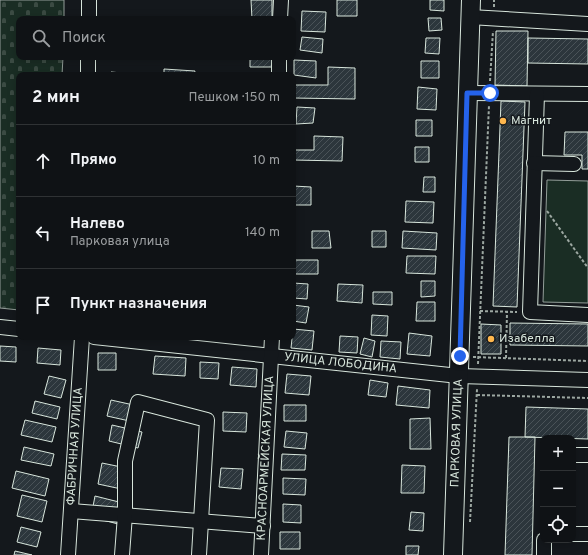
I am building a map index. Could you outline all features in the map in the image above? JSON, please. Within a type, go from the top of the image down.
[{"type":"main road","name":"ПАРКОВАЯ УЛИЦА","points":[[453,555],[467,93],[471,9]]},
{"type":"street","points":[[89,0],[89,16]]},
{"type":"street","points":[[280,16],[281,0]]},
{"type":"street","points":[[471,9],[493,18],[588,24]]},
{"type":"street","points":[[88,60],[88,72]]},
{"type":"street","points":[[279,72],[280,60]]},
{"type":"street","points":[[467,93],[588,94]]},
{"type":"street","points":[[537,94],[530,312],[588,314]]},
{"type":"street","points":[[534,163],[574,164]]},
{"type":"street","points":[[0,327],[16,329]]},
{"type":"street","name":"ФАБРИЧНАЯ УЛИЦА","points":[[68,555],[82,340]]},
{"type":"street","name":"УЛИЦА ЛОБОДИНА","points":[[124,340],[459,376],[588,380]]},
{"type":"street","name":"КРАСНОАРМЕЙСКАЯ УЛИЦА","points":[[261,555],[272,340]]},
{"type":"street","points":[[122,555],[125,515],[125,461],[138,402],[207,420],[199,555]]},
{"type":"street","points":[[576,455],[588,455]]},
{"type":"street","points":[[71,511],[263,526]]},
{"type":"street","points":[[576,534],[588,534]]},
{"type":"street","points":[[544,543],[544,555]]},
{"type":"path","points":[[470,524],[478,377],[494,0]]},
{"type":"path","points":[[533,209],[546,210],[588,268]]},
{"type":"path","points":[[480,311],[530,312]]},
{"type":"path","points":[[506,359],[507,312]]},
{"type":"path","points":[[478,358],[588,361]]},
{"type":"path","points":[[458,394],[588,398]]},
{"type":"green space","points":[[0,0],[64,0],[64,16],[16,16],[16,60],[63,60],[62,72],[16,72],[16,310],[0,308]]},
{"type":"green space","points":[[547,180],[588,181],[588,303],[543,302]]},
{"type":"building","points":[[251,0],[272,0],[272,16],[252,16]]},
{"type":"building","points":[[337,0],[357,0],[357,16],[337,16]]},
{"type":"building","points":[[430,0],[444,0],[444,11],[430,10]]},
{"type":"building","points":[[302,11],[326,12],[325,32],[301,31]]},
{"type":"building","points":[[428,18],[441,18],[442,30],[429,31]]},
{"type":"building","points":[[496,31],[528,31],[527,86],[495,85]]},
{"type":"building","points":[[302,37],[323,39],[322,53],[300,50]]},
{"type":"building","points":[[426,38],[440,38],[439,54],[425,53]]},
{"type":"building","points":[[528,38],[588,39],[588,64],[528,63]]},
{"type":"building","points":[[250,60],[274,60],[274,67],[250,67]]},
{"type":"building","points":[[294,60],[316,61],[316,78],[296,75],[296,72],[294,72]]},
{"type":"building","points":[[421,61],[439,61],[439,78],[421,78]]},
{"type":"building","points":[[328,67],[355,68],[355,99],[296,98],[296,85],[328,85]]},
{"type":"building","points":[[164,69],[195,71],[195,72],[164,72]]},
{"type":"building","points":[[418,87],[437,89],[436,110],[417,109]]},
{"type":"building","points":[[501,101],[525,102],[517,307],[493,306]]},
{"type":"building","points":[[297,107],[315,108],[313,123],[296,124]]},
{"type":"building","points":[[416,120],[432,120],[432,136],[416,136]]},
{"type":"building","points":[[565,132],[588,132],[588,169],[582,169],[582,155],[564,155]]},
{"type":"building","points":[[314,136],[343,137],[342,161],[296,160],[296,150],[314,150]]},
{"type":"building","points":[[415,147],[429,147],[429,162],[415,162]]},
{"type":"building","points":[[424,177],[435,177],[435,192],[423,192]]},
{"type":"building","points":[[296,186],[311,187],[311,205],[296,205]]},
{"type":"building","points":[[406,201],[434,202],[433,223],[405,222]]},
{"type":"building","points":[[312,231],[329,231],[331,248],[312,248]]},
{"type":"building","points":[[372,231],[386,231],[386,247],[372,247]]},
{"type":"building","points":[[403,231],[437,233],[436,250],[402,248]]},
{"type":"building","points":[[407,256],[436,256],[435,274],[406,273]]},
{"type":"building","points":[[296,260],[318,260],[318,274],[296,274]]},
{"type":"building","points":[[421,281],[435,281],[435,296],[421,297]]},
{"type":"building","points":[[296,283],[308,284],[307,299],[296,298]]},
{"type":"building","points":[[338,284],[363,285],[362,303],[337,301]]},
{"type":"building","points":[[373,292],[392,292],[392,305],[373,304]]},
{"type":"building","points":[[417,302],[435,302],[435,321],[416,321]]},
{"type":"building","points":[[296,305],[309,307],[306,323],[296,321]]},
{"type":"building","points":[[372,315],[388,316],[387,336],[371,335]]},
{"type":"building","points":[[510,323],[588,324],[588,346],[510,345]]},
{"type":"building","name":"Изабелла","points":[[481,324],[501,325],[501,354],[481,354]]},
{"type":"building","points":[[296,329],[314,331],[312,350],[291,348],[292,340],[296,340]]},
{"type":"building","points":[[409,333],[432,336],[430,356],[407,354]]},
{"type":"building","points":[[340,336],[358,337],[357,353],[339,352]]},
{"type":"building","points":[[364,338],[375,341],[372,357],[360,354]]},
{"type":"building","points":[[381,341],[401,342],[400,359],[380,357]]},
{"type":"building","points":[[0,346],[16,347],[16,362],[0,361]]},
{"type":"building","points":[[38,348],[61,350],[60,365],[37,363]]},
{"type":"building","points":[[98,353],[116,353],[116,370],[98,370]]},
{"type":"building","points":[[155,356],[186,358],[185,376],[153,374]]},
{"type":"building","points":[[200,362],[219,363],[218,379],[200,378]]},
{"type":"building","points":[[232,367],[257,369],[256,387],[230,385]]},
{"type":"building","points":[[287,374],[311,376],[309,395],[285,393]]},
{"type":"building","points":[[49,376],[66,380],[61,398],[44,394]]},
{"type":"building","points":[[370,380],[388,383],[386,397],[368,395]]},
{"type":"building","points":[[398,386],[430,390],[429,408],[396,405]]},
{"type":"building","points":[[111,400],[138,406],[134,422],[107,416]]},
{"type":"building","points":[[35,401],[60,407],[57,419],[32,413]]},
{"type":"building","points":[[284,405],[306,405],[306,421],[284,421]]},
{"type":"building","points":[[526,407],[588,409],[588,439],[576,439],[576,435],[540,435],[540,437],[525,437]]},
{"type":"building","points":[[223,412],[247,413],[246,432],[223,431]]},
{"type":"building","points":[[430,418],[431,449],[410,449],[410,419]]},
{"type":"building","points":[[25,420],[56,427],[52,442],[21,435]]},
{"type":"building","points":[[112,425],[142,432],[138,448],[109,441]]},
{"type":"building","points":[[286,431],[307,433],[305,449],[284,447]]},
{"type":"building","points":[[509,437],[535,437],[532,555],[505,555]]},
{"type":"building","points":[[24,447],[54,454],[51,466],[21,460]]},
{"type":"building","points":[[282,454],[306,455],[305,470],[281,470]]},
{"type":"building","points":[[102,463],[131,469],[126,490],[98,484]]},
{"type":"building","points":[[402,465],[425,466],[424,493],[401,493]]},
{"type":"building","points":[[221,468],[243,469],[241,489],[219,487]]},
{"type":"building","points":[[16,471],[49,479],[45,496],[12,488]]},
{"type":"building","points":[[283,478],[306,479],[305,495],[283,494]]},
{"type":"building","points":[[22,495],[47,501],[42,522],[17,516]]},
{"type":"building","points":[[95,496],[127,504],[122,525],[91,517]]},
{"type":"building","points":[[283,504],[301,505],[301,523],[283,522]]},
{"type":"building","points":[[411,512],[424,513],[423,531],[409,530]]},
{"type":"building","points":[[21,527],[41,532],[37,547],[17,542]]},
{"type":"building","points":[[280,532],[300,532],[300,549],[280,549]]},
{"type":"building","points":[[406,546],[419,546],[418,555],[406,555]]},
{"type":"building","points":[[15,551],[32,555],[14,555]]},
{"type":"place","name":"Магнит","points":[[503,121]]},
{"type":"place","name":"Изабелла","points":[[491,339]]},
{"type":"route","points":[[460,356],[467,93],[490,93]]}]
